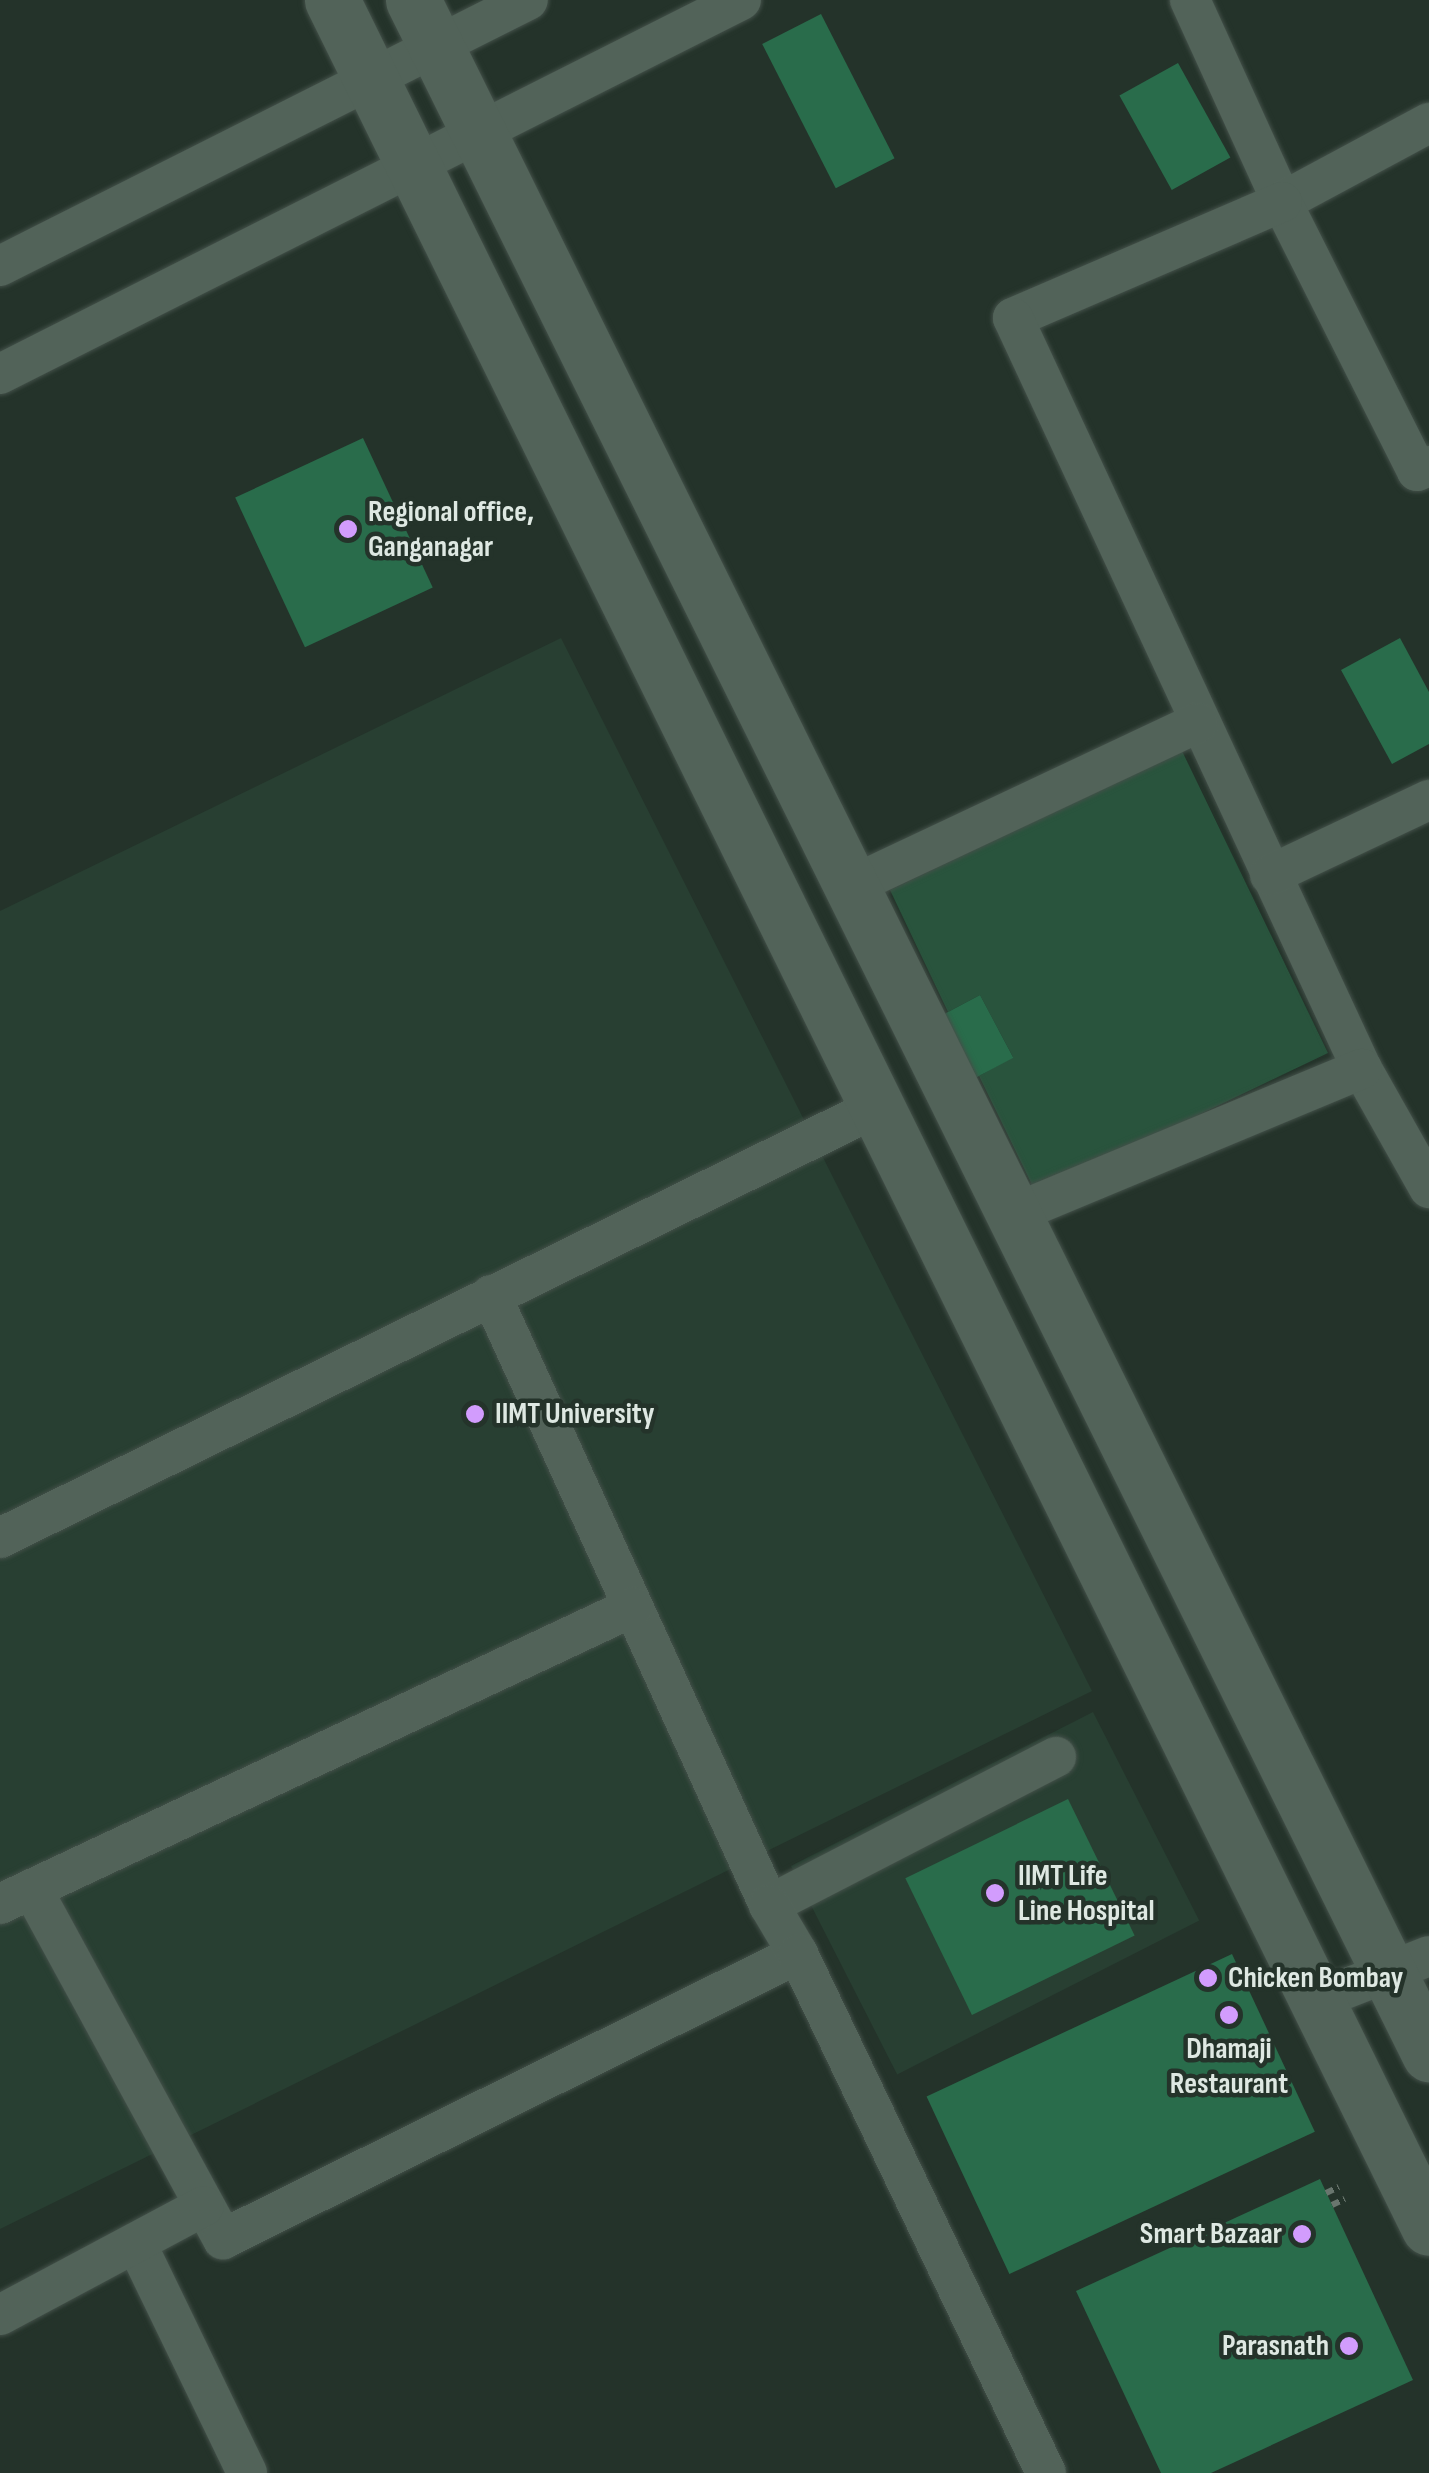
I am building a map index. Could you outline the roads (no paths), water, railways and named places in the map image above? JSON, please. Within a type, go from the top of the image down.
[{"type":"street","points":[[332,0],[1429,2228]]},
{"type":"street","points":[[0,266],[372,82],[425,24],[528,0]]},
{"type":"street","points":[[0,374],[741,0]]},
{"type":"street","points":[[1190,0],[1282,202],[1417,471],[1429,466]]},
{"type":"street","points":[[425,24],[1013,1214],[1409,1965],[1429,2054]]},
{"type":"street","points":[[1429,123],[1282,202],[1014,318],[1198,723],[1362,1069],[1429,1188]]},
{"type":"street","points":[[851,886],[1198,723]]},
{"type":"street","points":[[1270,875],[1429,800]]},
{"type":"street","points":[[1013,1214],[1362,1069]]},
{"type":"street","points":[[0,1538],[877,1107]]},
{"type":"street","points":[[491,1295],[769,1905],[798,1954],[1046,2473]]},
{"type":"street","points":[[633,1607],[16,1896],[223,2239],[798,1954]]},
{"type":"street","points":[[769,1905],[1056,1757]]},
{"type":"street","points":[[1317,2000],[1409,1965]]},
{"type":"street","points":[[0,2316],[204,2206]]},
{"type":"street","points":[[136,2243],[247,2473]]},
{"type":"place","name":"Regional office, Ganganagar","points":[[348,529]]},
{"type":"place","name":"IIMT University","points":[[475,1414]]},
{"type":"place","name":"IIMT Life Line Hospital","points":[[995,1893]]},
{"type":"place","name":"Chicken Bombay","points":[[1208,1978]]},
{"type":"place","name":"Dhamaji Restaurant","points":[[1229,2015]]},
{"type":"place","name":"Smart Bazaar","points":[[1302,2234]]},
{"type":"place","name":"Parasnath","points":[[1349,2346]]}]
